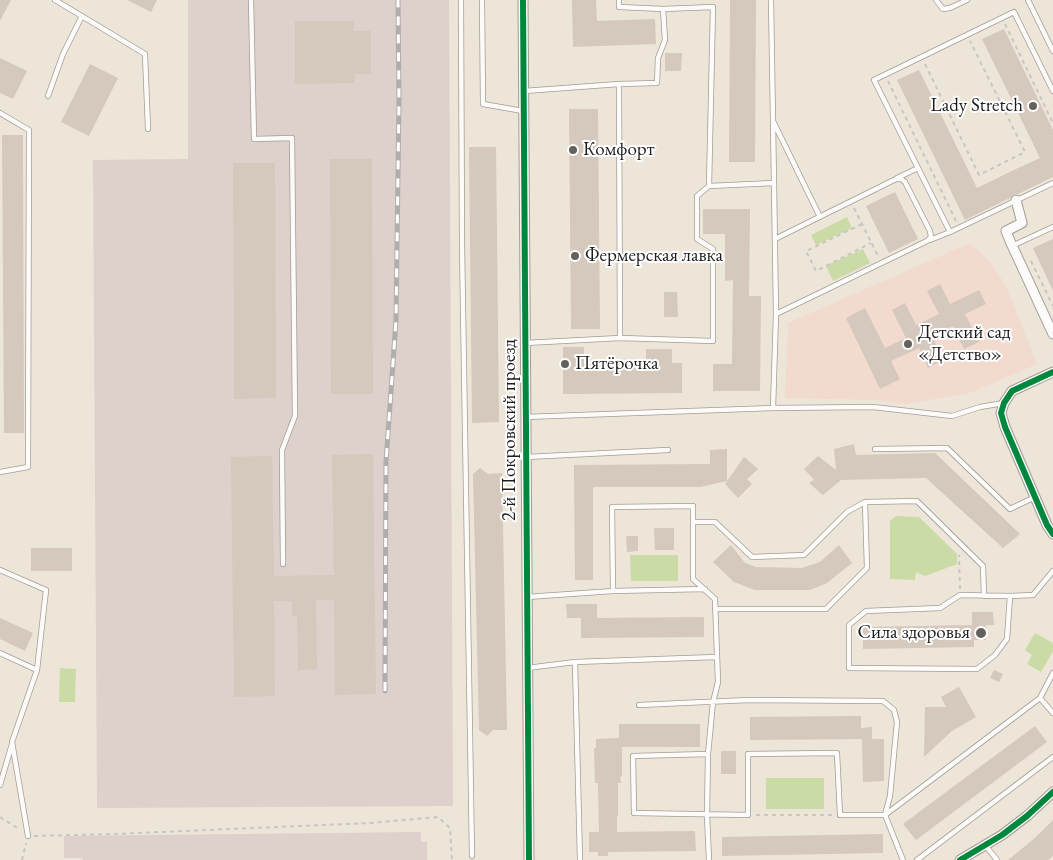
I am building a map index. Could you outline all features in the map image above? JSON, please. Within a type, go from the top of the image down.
[{"type":"street","name":"2-й Покровский проезд","points":[[523,0],[529,860]]},
{"type":"street","points":[[1016,200],[1022,223],[1006,231],[1053,334]]},
{"type":"street","points":[[1053,372],[1012,391],[1004,403],[1001,412],[1002,421],[1034,497],[1046,525],[1053,534]]},
{"type":"street","points":[[960,860],[1027,816],[1053,792]]},
{"type":"lane","points":[[55,0],[145,54],[148,129]]},
{"type":"lane","points":[[251,0],[254,139],[292,138],[294,416],[282,450],[283,564]]},
{"type":"lane","points":[[461,0],[462,237],[472,856]]},
{"type":"lane","points":[[482,0],[483,104],[523,111]]},
{"type":"lane","points":[[619,0],[619,7],[663,9],[714,7],[709,186]]},
{"type":"lane","points":[[771,0],[776,314],[773,408]]},
{"type":"lane","points":[[936,0],[944,9],[967,0]]},
{"type":"lane","points":[[1028,0],[1052,44],[1053,51]]},
{"type":"lane","points":[[524,91],[657,83],[658,58],[666,40],[663,9]]},
{"type":"lane","points":[[950,232],[874,80],[1014,12],[1053,91]]},
{"type":"lane","points":[[48,96],[63,54],[82,16]]},
{"type":"lane","points":[[619,84],[620,338]]},
{"type":"lane","points":[[0,113],[30,130],[28,467],[0,472]]},
{"type":"lane","points":[[773,120],[820,217]]},
{"type":"lane","points":[[775,239],[918,168]]},
{"type":"lane","points":[[896,179],[902,179],[905,182],[930,231],[931,237],[927,242]]},
{"type":"lane","points":[[525,343],[620,338],[713,341],[713,249],[697,239],[697,196],[709,186],[774,182]]},
{"type":"lane","points":[[776,314],[1053,182]]},
{"type":"lane","points":[[1012,246],[1053,227]]},
{"type":"lane","points":[[525,417],[773,408],[873,407],[952,416],[980,407],[1004,403]]},
{"type":"lane","points":[[875,449],[947,448],[1010,509],[1034,497]]},
{"type":"lane","points":[[526,457],[668,450]]},
{"type":"lane","points":[[693,522],[715,522],[752,557],[804,555],[847,512],[865,502],[917,501],[983,566],[984,596]]},
{"type":"lane","points":[[715,609],[826,609],[867,568],[865,502]]},
{"type":"lane","points":[[613,591],[612,507],[693,506],[693,579],[715,599],[718,682],[713,702],[708,754],[707,815],[709,860]]},
{"type":"lane","points":[[0,570],[46,590],[37,670],[12,742],[0,784]]},
{"type":"lane","points":[[1010,596],[1007,639],[995,655],[976,668],[849,668],[849,625],[866,611],[940,608],[960,596],[1033,595],[1053,571]]},
{"type":"lane","points":[[527,597],[613,591],[705,589]]},
{"type":"lane","points":[[0,653],[37,670]]},
{"type":"lane","points":[[528,668],[575,662],[716,657]]},
{"type":"lane","points":[[575,662],[580,860]]},
{"type":"lane","points":[[708,754],[633,756],[634,813],[748,816],[748,754],[837,753],[840,815],[885,815],[1040,698],[1053,673]]},
{"type":"lane","points":[[1040,698],[1053,713]]},
{"type":"lane","points":[[639,706],[749,700],[883,701],[894,710],[897,722],[890,796],[885,815],[903,860]]},
{"type":"lane","points":[[12,742],[28,836]]},
{"type":"lane","points":[[917,860],[1053,757]]},
{"type":"lane","points":[[985,845],[997,860]]},
{"type":"path","points":[[1005,24],[1053,123]]},
{"type":"path","points":[[922,57],[979,175],[1025,152],[967,35]]},
{"type":"path","points":[[895,78],[888,81],[959,226]]},
{"type":"path","points":[[855,210],[880,260]]},
{"type":"path","points":[[862,224],[806,252],[816,271],[872,243]]},
{"type":"path","points":[[1028,255],[1053,306]]},
{"type":"path","points":[[960,596],[959,556],[965,549]]},
{"type":"path","points":[[748,816],[840,815]]},
{"type":"path","points":[[0,817],[28,836],[370,823],[438,817],[450,828],[452,860]]},
{"type":"path","points":[[22,860],[28,836]]},
{"type":"shaded area","points":[[188,0],[449,0],[453,806],[97,808],[93,160],[188,159]]},
{"type":"shaded area","name":"Детский сад «Детство»","points":[[970,243],[991,263],[1006,286],[1037,364],[970,393],[905,404],[878,400],[785,398],[788,323]]},
{"type":"shaded area","points":[[421,832],[421,842],[427,842],[427,860],[83,860],[82,858],[64,858],[64,836]]},
{"type":"green space","points":[[847,217],[852,228],[816,245],[811,235]]},
{"type":"green space","points":[[863,249],[870,263],[833,281],[826,266]]},
{"type":"green space","points":[[896,516],[919,517],[957,554],[957,564],[925,576],[916,572],[915,580],[890,579],[890,521]]},
{"type":"green space","points":[[630,555],[678,555],[678,581],[631,581]]},
{"type":"green space","points":[[1035,633],[1053,643],[1053,651],[1041,672],[1027,664],[1032,655],[1025,650]]},
{"type":"green space","points":[[60,668],[76,669],[75,702],[59,702]]},
{"type":"green space","points":[[766,778],[824,778],[824,809],[766,809]]},
{"type":"building","points":[[0,0],[11,0],[0,21]]},
{"type":"building","points":[[127,0],[157,0],[151,12]]},
{"type":"building","points":[[572,0],[596,0],[597,21],[655,19],[656,44],[573,47]]},
{"type":"building","points":[[730,0],[756,0],[755,162],[729,162]]},
{"type":"building","points":[[295,21],[354,21],[354,31],[371,31],[371,74],[355,74],[355,83],[295,84]]},
{"type":"building","points":[[1004,29],[1053,130],[1053,177],[1018,194],[1014,194],[1010,198],[965,220],[897,80],[919,70],[977,188],[1040,158],[982,39]]},
{"type":"building","points":[[665,53],[682,53],[681,71],[665,71]]},
{"type":"building","points":[[0,58],[27,71],[13,99],[0,93]]},
{"type":"building","points":[[90,64],[118,78],[89,136],[61,122]]},
{"type":"building","points":[[569,109],[598,109],[600,329],[571,329]]},
{"type":"building","points":[[2,135],[23,135],[24,433],[4,433]]},
{"type":"building","points":[[469,147],[496,147],[499,422],[472,423]]},
{"type":"building","points":[[330,159],[372,159],[373,394],[331,394]]},
{"type":"building","points":[[233,163],[275,163],[276,398],[234,399]]},
{"type":"building","points":[[895,192],[918,239],[889,253],[866,206]]},
{"type":"building","points":[[703,209],[750,209],[749,296],[761,296],[760,391],[713,391],[713,364],[732,364],[733,280],[725,281],[725,234],[703,234]]},
{"type":"building","points":[[1053,239],[1053,291],[1033,248]]},
{"type":"building","points":[[940,284],[950,304],[979,290],[986,304],[965,314],[979,342],[964,349],[953,326],[932,336],[943,360],[928,368],[919,348],[891,361],[900,379],[880,389],[846,318],[865,308],[885,348],[906,338],[892,310],[905,303],[916,325],[939,314],[927,291]]},
{"type":"building","points":[[664,292],[677,292],[678,317],[664,317]]},
{"type":"building","points":[[563,347],[584,347],[584,364],[646,364],[646,349],[672,349],[672,363],[682,363],[682,393],[563,394]]},
{"type":"building","points":[[854,444],[856,455],[935,453],[1020,534],[1003,548],[926,478],[841,480],[823,495],[809,483],[814,480],[804,469],[818,456],[836,470],[834,449]]},
{"type":"building","points":[[727,449],[727,481],[700,487],[593,487],[593,580],[575,580],[574,465],[710,464],[710,450]]},
{"type":"building","points":[[373,454],[376,694],[335,695],[334,600],[316,600],[317,669],[298,670],[297,616],[292,616],[292,601],[274,601],[275,696],[234,697],[231,457],[272,456],[274,576],[334,575],[332,455]]},
{"type":"building","points":[[744,457],[758,469],[747,479],[752,484],[738,498],[725,484]]},
{"type":"building","points":[[480,468],[488,474],[502,473],[507,730],[493,730],[487,736],[479,730],[473,474]]},
{"type":"building","points":[[654,528],[674,528],[674,550],[655,550]]},
{"type":"building","points":[[626,536],[638,536],[638,551],[627,552]]},
{"type":"building","points":[[731,545],[745,563],[756,567],[802,568],[820,562],[839,545],[852,563],[827,583],[810,590],[755,590],[734,582],[713,562]]},
{"type":"building","points":[[31,548],[72,548],[72,571],[31,571]]},
{"type":"building","points":[[566,604],[597,604],[597,618],[704,617],[704,637],[581,638],[581,618],[567,618]]},
{"type":"building","points":[[972,612],[993,612],[994,625],[986,625],[986,640],[974,640],[974,647],[863,649],[863,627],[972,625]]},
{"type":"building","points":[[0,618],[33,633],[25,651],[0,639]]},
{"type":"building","points":[[994,670],[1003,674],[999,682],[990,678]]},
{"type":"building","points":[[959,687],[976,717],[952,731],[924,757],[925,707],[946,707],[941,697]]},
{"type":"building","points":[[861,716],[861,728],[872,727],[872,739],[884,739],[884,781],[863,782],[862,739],[750,740],[750,717]]},
{"type":"building","points":[[619,724],[700,724],[700,747],[622,747],[622,776],[620,777],[621,783],[618,783],[617,832],[695,831],[696,851],[608,852],[608,856],[598,856],[598,852],[589,852],[589,832],[599,832],[598,783],[595,783],[594,748],[596,748],[596,739],[619,738]]},
{"type":"building","points":[[1035,726],[1047,742],[916,840],[903,824]]},
{"type":"building","points":[[721,751],[736,751],[736,774],[721,774]]},
{"type":"building","points":[[1053,820],[1053,856],[1048,860],[1008,860],[1035,838]]},
{"type":"building","points":[[883,834],[883,853],[722,856],[722,837]]},
{"type":"railway","points":[[385,691],[386,462],[396,320],[399,101],[398,0]]},
{"type":"cycle path","points":[[523,0],[529,860]]},
{"type":"cycle path","points":[[1053,372],[1012,391],[1004,403],[1001,413],[1005,427],[1047,525],[1053,534]]},
{"type":"cycle path","points":[[960,860],[1002,835],[1027,816],[1053,792]]},
{"type":"place","name":"Lady Stretch","points":[[1033,106]]},
{"type":"place","name":"Комфорт","points":[[573,150]]},
{"type":"place","name":"Фермерская лавка","points":[[575,256]]},
{"type":"place","name":"Детский сад «Детство»","points":[[908,344]]},
{"type":"place","name":"Пятёрочка","points":[[565,364]]},
{"type":"place","name":"Сила здоровья","points":[[981,633]]}]
